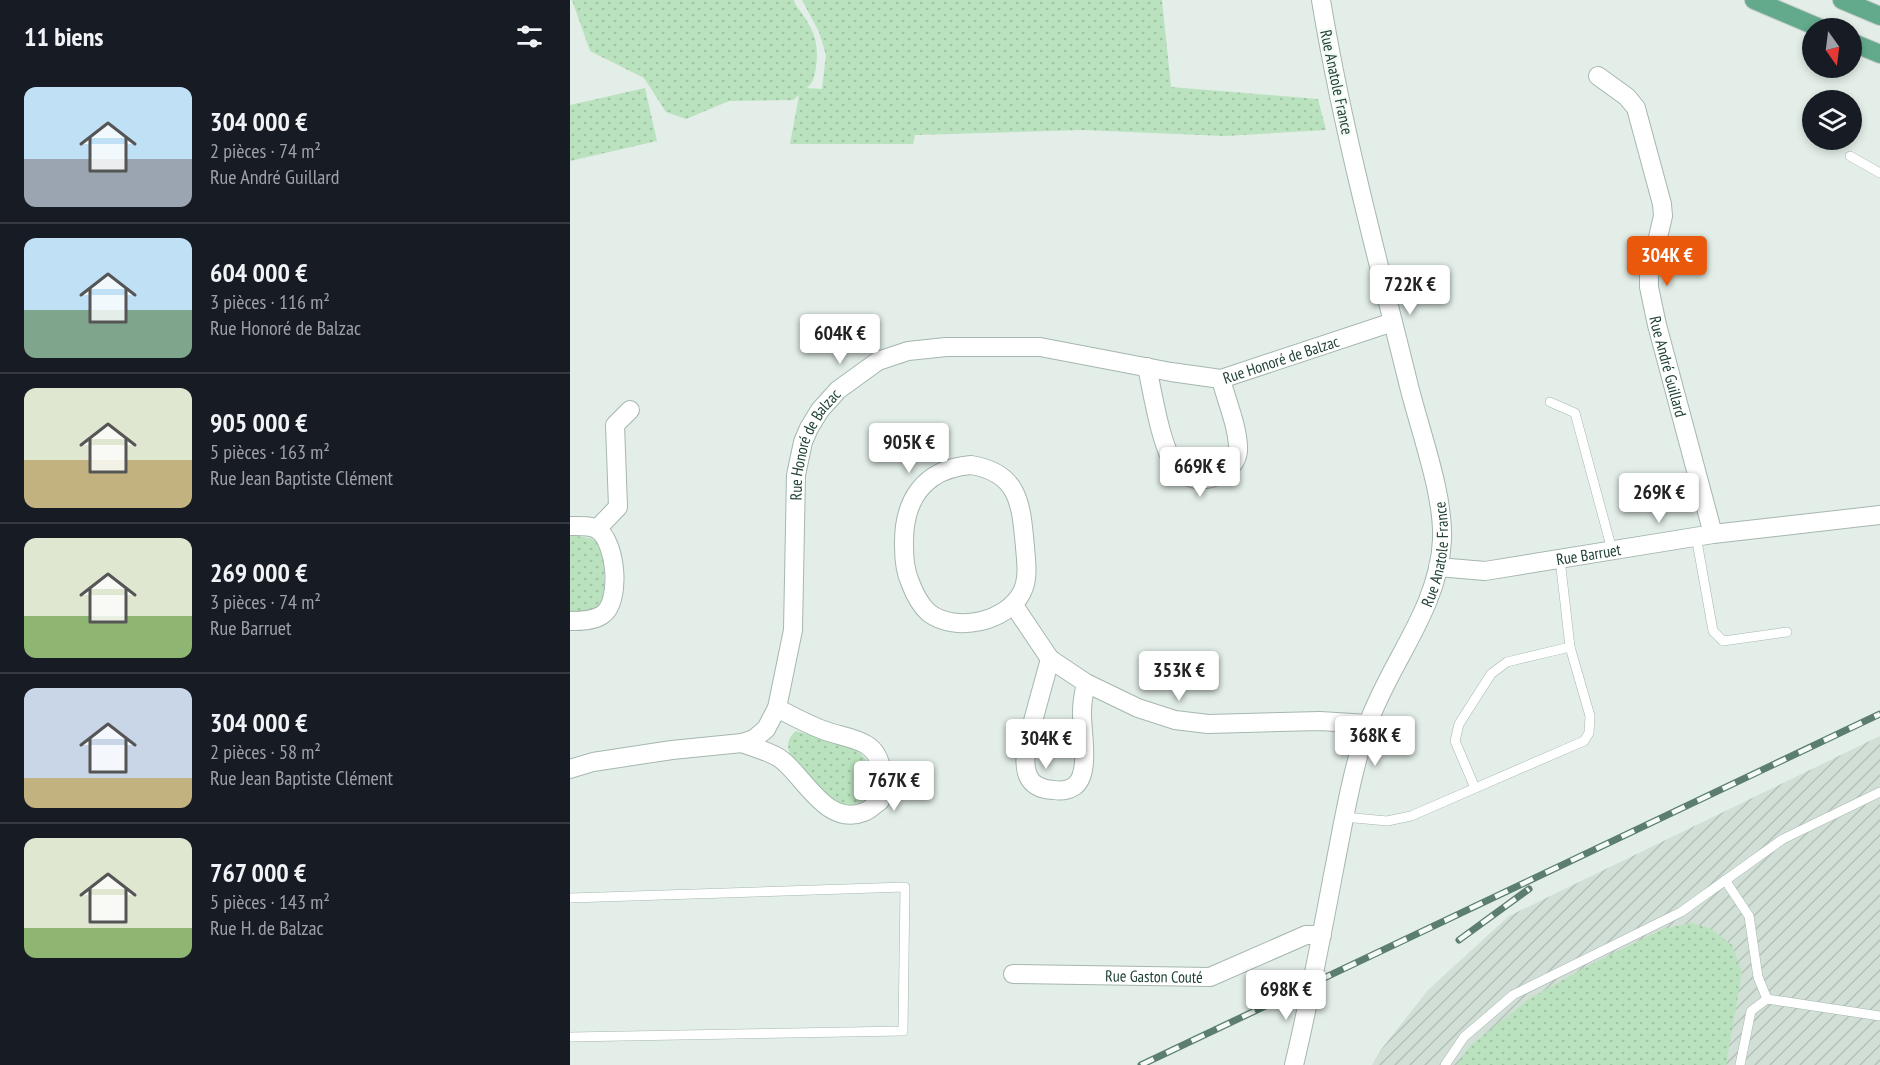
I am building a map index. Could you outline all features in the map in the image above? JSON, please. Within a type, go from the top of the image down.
[{"type":"main road","points":[[1754,0],[1802,20]]},
{"type":"main road","points":[[1842,0],[1880,16]]},
{"type":"main road","points":[[1862,47],[1880,54]]},
{"type":"street","name":"Rue Anatole France","points":[[1294,1065],[1313,985],[1344,817],[1368,724],[1430,595],[1438,567],[1442,539],[1437,492],[1393,322],[1332,65],[1321,0]]},
{"type":"street","name":"Rue André Guillard","points":[[1598,76],[1627,97],[1636,108],[1662,204],[1663,216],[1649,276],[1649,287],[1705,535]]},
{"type":"street","name":"Rue Honoré de Balzac","points":[[570,769],[593,762],[672,750],[742,744],[754,739],[766,729],[777,708],[793,630],[796,475],[803,442],[820,410],[838,390],[862,371],[891,355],[946,347],[1040,346],[1171,372],[1221,379],[1393,322]]},
{"type":"street","points":[[1148,367],[1161,426],[1174,465],[1186,477],[1200,480],[1213,478],[1226,472],[1234,463],[1238,452],[1237,439],[1221,379]]},
{"type":"street","points":[[597,529],[618,507],[615,425],[630,410]]},
{"type":"street","points":[[970,465],[985,468],[1002,477],[1015,492],[1021,506],[1026,561],[1024,586],[1012,604],[997,616],[980,621],[962,622],[945,620],[929,613],[915,596],[908,579],[905,562],[904,527],[908,508],[918,491],[933,475],[970,465]]},
{"type":"street","name":"Rue Barruet","points":[[1438,567],[1485,571],[1705,535],[1880,515]]},
{"type":"street","points":[[570,526],[597,529],[608,541],[612,558],[614,595],[611,605],[603,615],[587,621],[570,621]]},
{"type":"street","points":[[1012,604],[1050,659],[1086,683],[1138,708],[1175,720],[1208,724],[1320,721],[1368,724]]},
{"type":"street","points":[[1050,659],[1025,755],[1028,777],[1034,784],[1046,790],[1060,791],[1073,787],[1080,779],[1084,749],[1082,712],[1086,683]]},
{"type":"street","points":[[742,744],[781,759],[829,808],[846,814],[864,812],[880,801],[883,786],[882,769],[876,754],[866,744],[825,731],[777,708]]},
{"type":"street","name":"Rue Gaston Couté","points":[[1013,974],[1210,977],[1306,935],[1322,934]]},
{"type":"lane","points":[[1850,156],[1880,173]]},
{"type":"lane","points":[[1550,402],[1575,413],[1612,550]]},
{"type":"lane","points":[[1705,535],[1713,631],[1723,641],[1787,632]]},
{"type":"lane","points":[[1344,817],[1387,821],[1411,816],[1584,741],[1589,733],[1590,716],[1570,647],[1560,559]]},
{"type":"lane","points":[[1475,788],[1455,741],[1459,724],[1491,674],[1507,662],[1570,647]]},
{"type":"lane","points":[[1444,1065],[1464,1037],[1513,995],[1681,912],[1783,839],[1880,792]]},
{"type":"lane","points":[[1725,880],[1749,916],[1758,977],[1767,999]]},
{"type":"lane","points":[[570,898],[905,887],[903,1031],[570,1037]]},
{"type":"lane","points":[[1740,1065],[1751,1011],[1767,999],[1880,1016]]},
{"type":"shaded area","points":[[1880,736],[1880,1065],[1372,1065],[1380,1051],[1428,990],[1509,916]]},
{"type":"green space","points":[[572,0],[794,0],[810,26],[817,48],[814,76],[807,88],[822,89],[826,55],[819,32],[802,0],[1162,0],[1171,87],[1318,99],[1326,130],[1225,136],[1082,130],[915,135],[913,144],[790,144],[799,95],[793,100],[729,101],[686,119],[666,112],[644,78],[590,51]]},
{"type":"green space","points":[[645,88],[657,141],[570,161],[570,105]]},
{"type":"green space","points":[[570,535],[590,538],[599,543],[604,551],[604,599],[599,608],[570,612]]},
{"type":"green space","points":[[796,731],[844,744],[866,759],[872,779],[870,790],[865,798],[847,805],[834,801],[826,795],[792,758],[788,744]]},
{"type":"green space","points":[[1692,923],[1711,929],[1732,945],[1742,972],[1726,1065],[1457,1065],[1470,1046],[1529,999],[1586,967],[1663,929]]},
{"type":"railway","points":[[1141,1065],[1880,714]]},
{"type":"railway","points":[[1459,940],[1529,889]]}]
